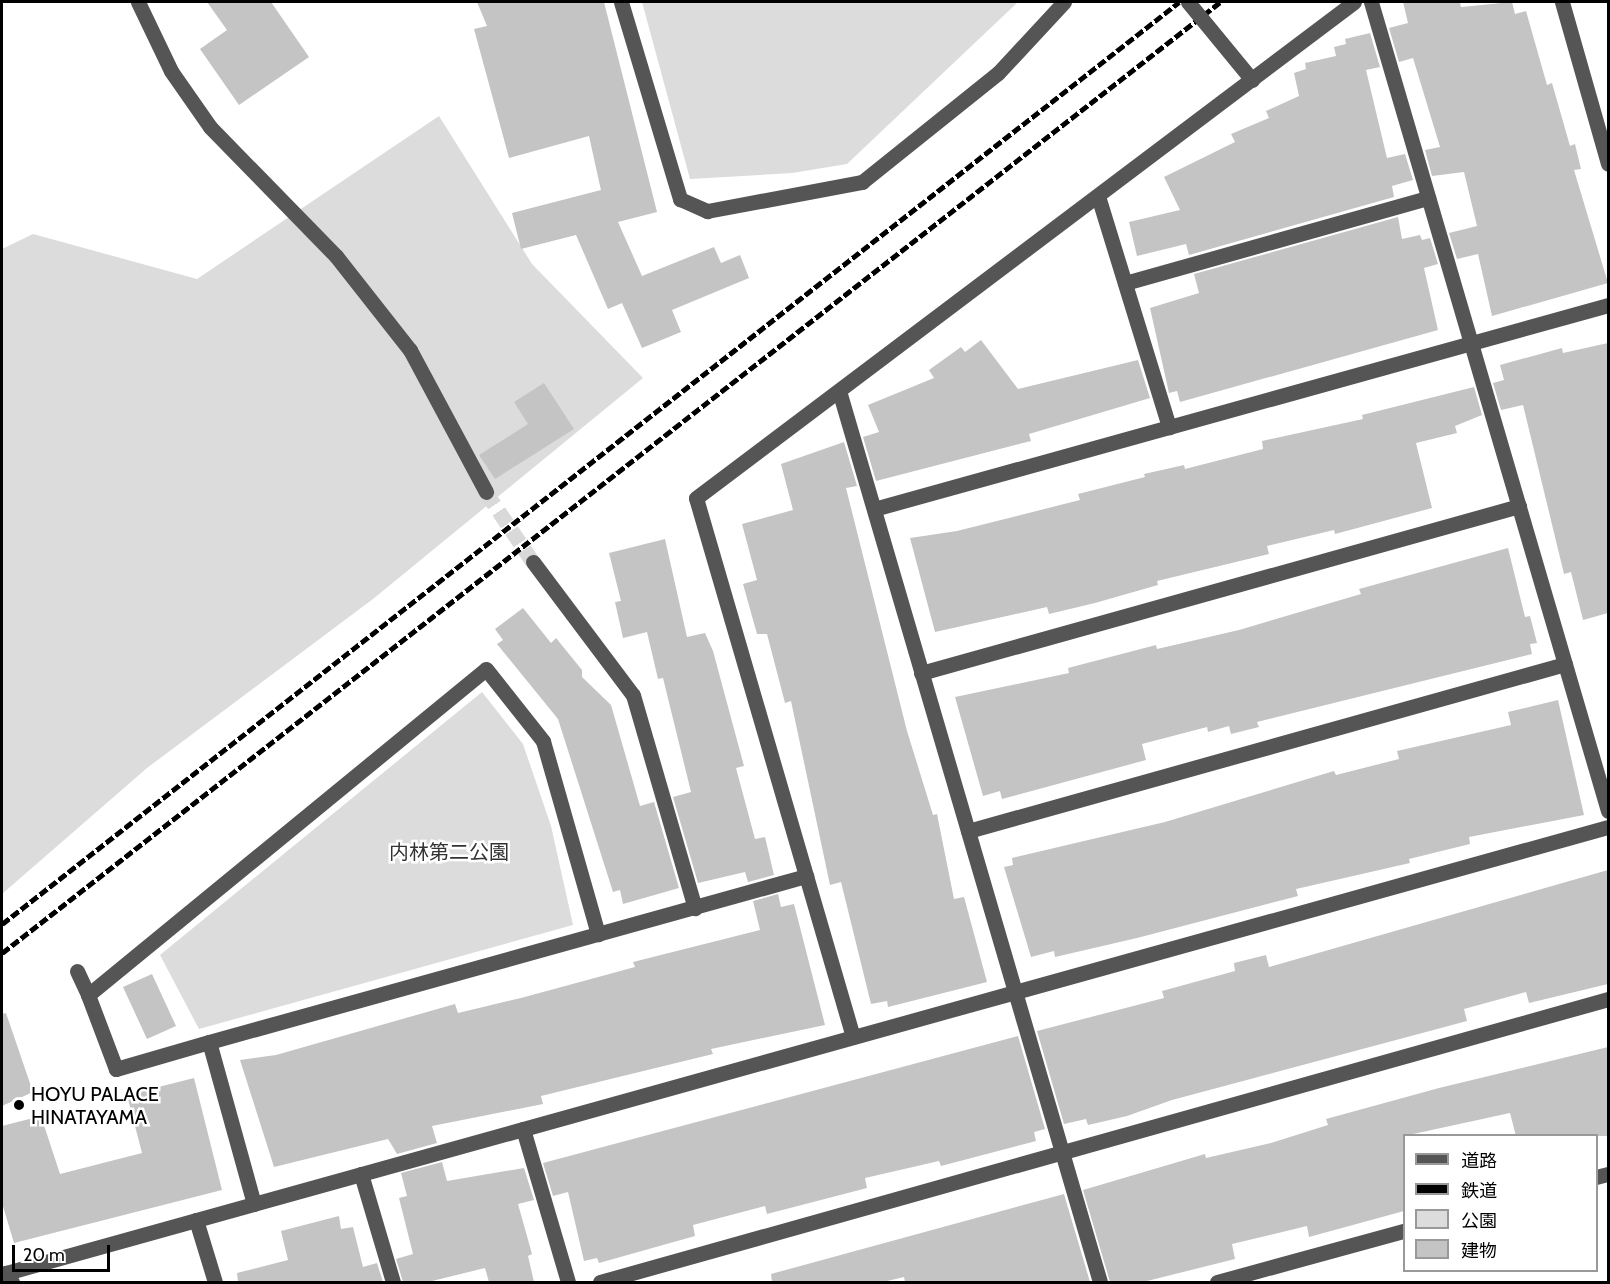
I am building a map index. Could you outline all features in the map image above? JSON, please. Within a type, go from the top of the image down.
[{"type":"street","points":[[138,2],[171,71],[210,127],[336,256],[410,350],[486,492]]},
{"type":"street","points":[[621,2],[680,199],[707,211],[862,182],[998,73],[1064,2]]},
{"type":"street","points":[[1188,2],[1252,80]]},
{"type":"street","points":[[853,1037],[696,498],[840,394],[1354,2]]},
{"type":"street","points":[[1371,2],[1608,811]]},
{"type":"street","points":[[1562,2],[1608,164]]},
{"type":"street","points":[[1098,196],[1169,427]]},
{"type":"street","points":[[1125,283],[1428,198]]},
{"type":"street","points":[[874,509],[1608,305]]},
{"type":"street","points":[[840,394],[1100,1282]]},
{"type":"street","points":[[921,673],[1519,506]]},
{"type":"street","points":[[533,562],[633,695],[695,908]]},
{"type":"street","points":[[968,831],[1565,664]]},
{"type":"street","points":[[88,995],[486,669],[543,741],[598,934]]},
{"type":"street","points":[[12,1282],[6,1273],[1608,827]]},
{"type":"street","points":[[77,971],[116,1069],[209,1041],[806,876]]},
{"type":"street","points":[[600,1282],[1608,999]]},
{"type":"street","points":[[209,1041],[254,1204]]},
{"type":"street","points":[[523,1129],[568,1282]]},
{"type":"street","points":[[361,1174],[393,1282]]},
{"type":"street","points":[[196,1220],[214,1282]]},
{"type":"street","points":[[1217,1282],[1403,1230]]},
{"type":"green space","points":[[642,2],[1018,2],[847,164],[792,173],[690,179]]},
{"type":"green space","points":[[439,116],[532,264],[643,378],[373,599],[147,768],[2,894],[2,249],[33,234],[197,279]]},
{"type":"green space","name":"内林第二公園","points":[[482,692],[523,744],[551,826],[573,925],[199,1029],[160,955]]},
{"type":"building","points":[[207,2],[271,2],[309,57],[239,105],[200,49],[227,30]]},
{"type":"building","points":[[477,2],[604,2],[657,212],[618,222],[642,276],[714,247],[721,263],[740,255],[749,278],[672,310],[681,332],[642,348],[622,303],[608,309],[576,235],[521,249],[512,213],[601,190],[589,136],[509,158],[474,29],[487,26]]},
{"type":"building","points":[[1403,2],[1460,2],[1461,7],[1512,2],[1515,14],[1526,11],[1547,85],[1552,83],[1570,146],[1575,144],[1581,169],[1574,170],[1608,283],[1492,316],[1478,254],[1457,259],[1449,233],[1477,226],[1464,172],[1432,176],[1425,150],[1440,147],[1413,58],[1399,62],[1389,28],[1408,23]]},
{"type":"building","points":[[1370,33],[1380,67],[1366,70],[1387,158],[1405,154],[1413,180],[1392,186],[1394,197],[1189,255],[1186,244],[1137,256],[1129,222],[1180,210],[1164,177],[1235,142],[1231,134],[1269,118],[1266,111],[1299,96],[1294,73],[1306,69],[1305,63],[1336,56],[1334,47],[1346,44],[1345,39]]},
{"type":"building","points":[[1398,217],[1402,239],[1420,235],[1422,240],[1430,238],[1438,264],[1424,268],[1438,330],[1180,402],[1177,391],[1169,393],[1150,308],[1199,293],[1194,274]]},
{"type":"building","points":[[981,340],[1018,389],[1138,360],[1150,398],[1029,434],[1031,441],[876,481],[863,437],[879,432],[868,405],[934,378],[929,370],[961,347],[965,352]]},
{"type":"building","points":[[1608,343],[1608,613],[1583,620],[1571,572],[1564,574],[1523,405],[1501,410],[1493,383],[1504,380],[1500,365],[1562,348],[1563,353]]},
{"type":"building","points":[[544,383],[574,429],[495,479],[479,455],[528,424],[514,402]]},
{"type":"building","points":[[1474,387],[1482,415],[1455,426],[1457,433],[1416,443],[1432,508],[1335,534],[1334,530],[1267,546],[1269,554],[1157,581],[1158,585],[1095,603],[1049,614],[1047,607],[935,632],[910,538],[957,531],[1080,500],[1078,494],[1145,477],[1144,474],[1184,465],[1185,469],[1263,449],[1262,441],[1363,419],[1362,415]]},
{"type":"building","points":[[844,442],[857,486],[846,488],[907,731],[933,815],[937,814],[954,899],[964,897],[987,982],[888,1007],[887,1001],[871,1004],[841,882],[830,885],[791,701],[785,703],[767,634],[757,634],[743,584],[757,580],[742,524],[793,510],[781,464]]},
{"type":"building","points":[[665,539],[687,637],[705,633],[713,651],[744,766],[736,768],[755,839],[765,837],[774,875],[748,882],[745,872],[698,883],[673,797],[691,792],[663,678],[658,679],[647,632],[623,638],[615,602],[621,601],[609,553]]},
{"type":"building","points":[[1508,548],[1525,617],[1530,616],[1537,643],[1530,644],[1532,654],[1257,722],[1259,727],[1231,734],[1229,726],[1208,732],[1207,727],[1142,744],[1146,760],[1002,799],[1000,791],[983,796],[955,697],[1069,673],[1068,668],[1156,645],[1157,649],[1239,630],[1361,594],[1359,589]]},
{"type":"building","points":[[523,608],[551,643],[556,638],[582,670],[582,677],[611,705],[640,806],[654,802],[679,888],[623,904],[620,890],[613,892],[558,719],[497,644],[503,640],[495,629]]},
{"type":"building","points":[[1558,700],[1584,815],[1469,837],[1470,844],[1409,859],[1410,863],[1296,889],[1298,896],[1137,938],[1055,957],[1054,951],[1031,957],[1004,867],[1013,865],[1012,858],[1165,822],[1334,771],[1336,775],[1399,759],[1397,751],[1511,725],[1508,712]]},
{"type":"building","points":[[1608,870],[1608,984],[1529,1003],[1526,992],[1464,1009],[1467,1021],[1172,1100],[1127,1116],[1088,1125],[1086,1119],[1064,1124],[1037,1031],[1164,998],[1162,991],[1235,971],[1234,963],[1266,955],[1269,967]]},
{"type":"building","points":[[778,894],[781,907],[794,904],[825,1025],[711,1049],[713,1054],[541,1096],[543,1104],[432,1126],[437,1143],[397,1154],[388,1139],[274,1167],[240,1060],[276,1055],[455,1004],[458,1013],[521,998],[635,967],[633,962],[760,930],[753,901]]},
{"type":"building","points":[[152,974],[176,1026],[147,1039],[123,987]]},
{"type":"building","points":[[6,1013],[33,1092],[2,1106],[2,1014]]},
{"type":"building","points":[[1018,1036],[1045,1129],[1034,1132],[1036,1141],[941,1166],[939,1161],[865,1178],[867,1188],[767,1214],[765,1206],[693,1225],[695,1236],[599,1263],[597,1258],[584,1261],[568,1192],[553,1196],[543,1163]]},
{"type":"building","points":[[1608,1047],[1608,1136],[1515,1134],[1510,1113],[1413,1134],[1403,1134],[1403,1211],[1309,1237],[1307,1226],[1232,1244],[1235,1259],[1143,1282],[1110,1282],[1083,1190],[1205,1154],[1206,1158],[1271,1143],[1328,1125],[1326,1119],[1439,1088]]},
{"type":"building","points":[[194,1078],[222,1190],[14,1243],[2,1203],[2,1126],[41,1116],[60,1174],[142,1153],[127,1095]]},
{"type":"building","points":[[442,1162],[447,1181],[524,1168],[534,1200],[518,1204],[532,1254],[528,1256],[534,1282],[489,1282],[485,1268],[428,1282],[403,1282],[396,1259],[413,1254],[399,1198],[407,1196],[401,1173]]},
{"type":"building","points":[[1064,1194],[1090,1282],[905,1282],[904,1277],[883,1282],[772,1282],[771,1274]]},
{"type":"building","points":[[339,1216],[341,1229],[353,1227],[363,1267],[377,1263],[383,1282],[238,1282],[237,1273],[288,1260],[281,1231]]},
{"type":"tunnel","points":[[486,492],[533,562]]},
{"type":"railway","points":[[2,924],[1179,2]]},
{"type":"railway","points":[[2,953],[1220,2]]},
{"type":"place","name":"HOYU PALACE HINATAYAMA","points":[[19,1105]]}]
